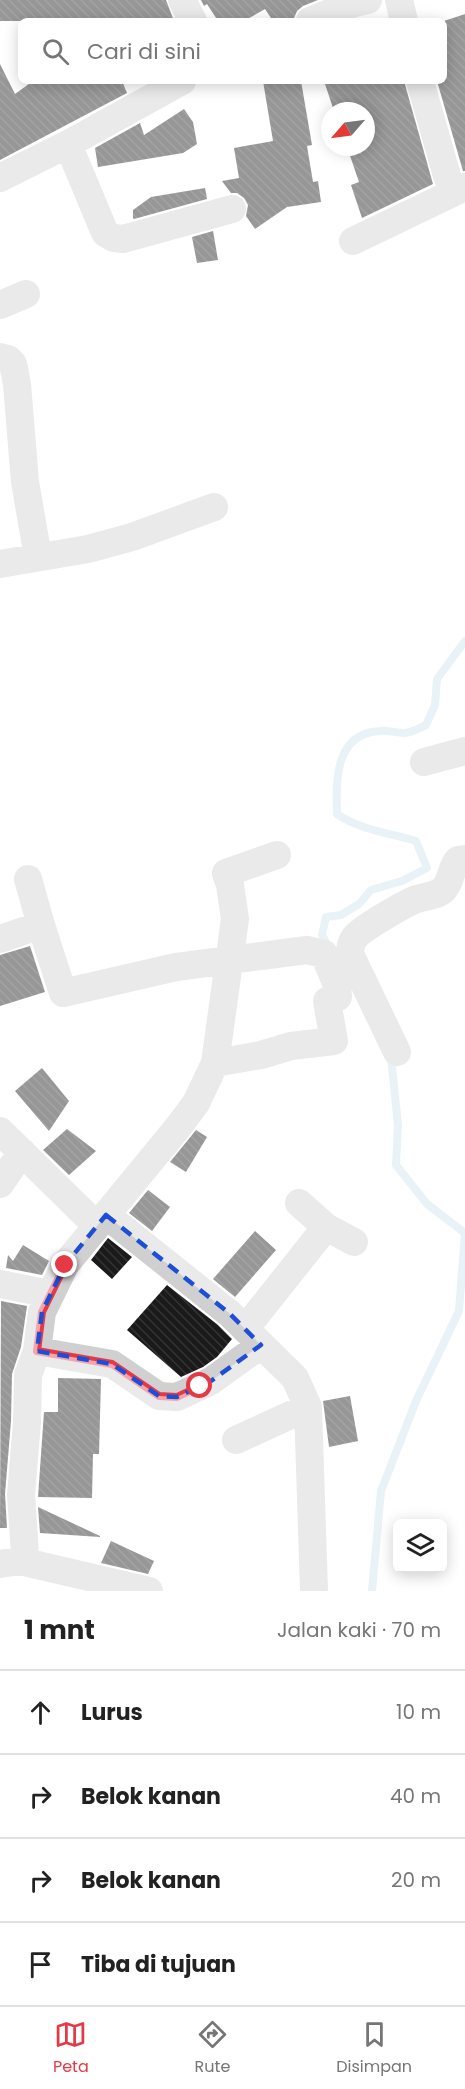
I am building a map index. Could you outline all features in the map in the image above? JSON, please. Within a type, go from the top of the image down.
[{"type":"street","points":[[182,0],[192,18]]},
{"type":"street","points":[[317,18],[354,3],[368,0]]},
{"type":"street","points":[[399,0],[403,18]]},
{"type":"street","points":[[0,178],[68,144],[177,84]]},
{"type":"street","points":[[353,241],[460,189],[447,176],[421,84]]},
{"type":"street","points":[[68,144],[105,232],[114,238],[123,239],[232,209]]},
{"type":"street","points":[[0,306],[26,294]]},
{"type":"street","points":[[0,357],[8,359],[13,364],[17,384],[25,482],[38,557]]},
{"type":"street","points":[[0,564],[88,549],[132,537],[214,507]]},
{"type":"street","points":[[424,762],[465,751]]},
{"type":"street","points":[[10,1563],[24,1554],[21,1495],[28,1375],[37,1351],[42,1312],[65,1265],[196,1103],[214,1063],[235,919],[226,873],[277,855]]},
{"type":"street","points":[[397,1052],[350,954],[350,944],[357,934],[402,907],[443,890],[450,880],[452,867],[458,860],[465,859]]},
{"type":"street","points":[[28,879],[63,993],[176,967],[307,950],[324,954],[338,985],[338,997],[327,1001],[334,1041],[291,1046],[261,1055],[214,1063]]},
{"type":"street","points":[[0,939],[41,925]]},
{"type":"street","points":[[0,1131],[102,1220],[229,1313],[295,1378],[308,1407],[314,1591]]},
{"type":"street","points":[[0,1185],[22,1152]]},
{"type":"street","points":[[299,1203],[326,1227],[354,1242]]},
{"type":"street","points":[[37,1351],[112,1364],[159,1396],[177,1397],[211,1381],[253,1337],[326,1227]]},
{"type":"street","points":[[0,1284],[50,1294]]},
{"type":"street","points":[[236,1440],[308,1407]]},
{"type":"street","points":[[10,1563],[149,1591]]},
{"type":"highlighted area","points":[[106,1215],[229,1313],[261,1345],[211,1381],[177,1397],[159,1396],[112,1364],[37,1351],[42,1312],[65,1265]]},
{"type":"building","points":[[0,0],[166,0],[173,18],[18,18],[18,21],[0,21]]},
{"type":"building","points":[[201,0],[318,0],[303,6],[294,18],[271,18],[265,9],[249,18],[216,18],[207,4],[204,6]]},
{"type":"building","points":[[465,14],[465,171],[463,171],[438,84],[447,84],[447,20]]},
{"type":"building","points":[[0,64],[15,94],[29,84],[123,84],[127,93],[0,160]]},
{"type":"building","points":[[264,84],[302,84],[312,145],[307,146],[313,182],[318,181],[321,202],[287,207],[255,229],[246,216],[248,205],[244,198],[237,193],[231,193],[222,181],[239,178],[234,148],[273,141]]},
{"type":"building","points":[[325,84],[405,84],[433,184],[362,218],[351,185],[359,182],[350,156],[375,156],[375,102],[331,102]]},
{"type":"building","points":[[184,109],[193,122],[197,144],[183,153],[98,167],[95,148],[140,123],[144,135]]},
{"type":"building","points":[[205,188],[207,199],[133,218],[133,210],[151,197]]},
{"type":"building","points":[[213,231],[218,260],[197,263],[192,237]]},
{"type":"building","points":[[30,946],[45,992],[0,1006],[0,955]]},
{"type":"building","points":[[42,1068],[69,1101],[49,1131],[15,1091]]},
{"type":"building","points":[[67,1129],[96,1151],[69,1175],[43,1150]]},
{"type":"building","points":[[196,1130],[207,1137],[186,1172],[170,1162]]},
{"type":"building","points":[[148,1190],[170,1207],[152,1231],[129,1213]]},
{"type":"building","points":[[255,1231],[276,1250],[235,1297],[213,1279]]},
{"type":"building","points":[[108,1238],[132,1257],[112,1279],[91,1260]]},
{"type":"building","points":[[23,1245],[49,1261],[42,1275],[6,1268],[8,1255],[13,1261]]},
{"type":"building","points":[[167,1285],[218,1325],[232,1339],[217,1357],[203,1367],[181,1377],[127,1330]]},
{"type":"building","points":[[1,1301],[27,1306],[21,1347],[12,1374],[5,1494],[7,1528],[0,1528]]},
{"type":"building","points":[[58,1378],[101,1379],[99,1454],[93,1454],[92,1498],[38,1497],[44,1412],[58,1412]]},
{"type":"building","points":[[350,1396],[358,1441],[329,1447],[323,1401]]},
{"type":"building","points":[[38,1507],[100,1536],[100,1537],[40,1533]]},
{"type":"building","points":[[111,1541],[154,1561],[148,1574],[101,1563]]},
{"type":"waterway","points":[[329,948],[322,935],[326,917],[341,915],[359,904],[371,890],[402,881],[427,868],[416,841],[365,827],[337,814],[338,773],[341,760],[346,749],[354,740],[365,734],[383,731],[407,733],[426,725],[435,705],[437,679],[465,641]]},
{"type":"waterway","points":[[372,1591],[381,1491],[416,1401],[459,1311],[465,1233],[427,1204],[396,1165],[398,1125],[391,1057]]},
{"type":"route","points":[[65,1265],[42,1312],[37,1351],[112,1364],[159,1396],[177,1397],[200,1386]]}]
